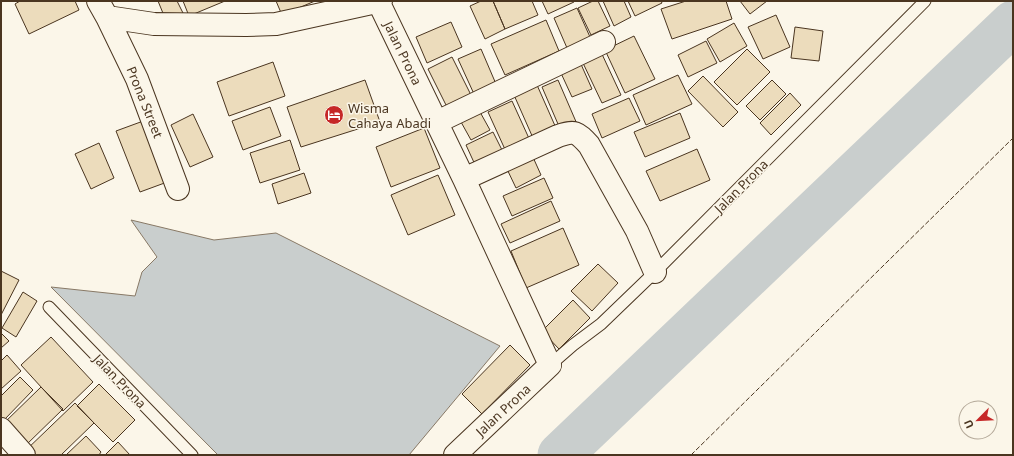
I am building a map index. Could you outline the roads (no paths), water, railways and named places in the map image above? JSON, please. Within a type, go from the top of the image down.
[{"type":"street","name":"Jalan Prona","points":[[102,9],[154,24],[246,25],[276,24],[379,1],[464,179],[550,365],[455,455]]},
{"type":"street","name":"Prona Street","points":[[102,9],[137,80],[178,189]]},
{"type":"street","points":[[436,122],[604,42]]},
{"type":"street","points":[[464,179],[558,136],[569,132],[579,134],[589,145],[637,231],[655,272]]},
{"type":"street","points":[[1,429],[24,455]]},
{"type":"lane","name":"Jalan Prona","points":[[550,365],[601,324],[655,272],[925,1]]},
{"type":"lane","name":"Jalan Prona","points":[[49,307],[192,455]]},
{"type":"waterway","points":[[560,455],[1013,23]]},
{"type":"place","name":"Wisma Cahaya Abadi","points":[[334,115]]}]
